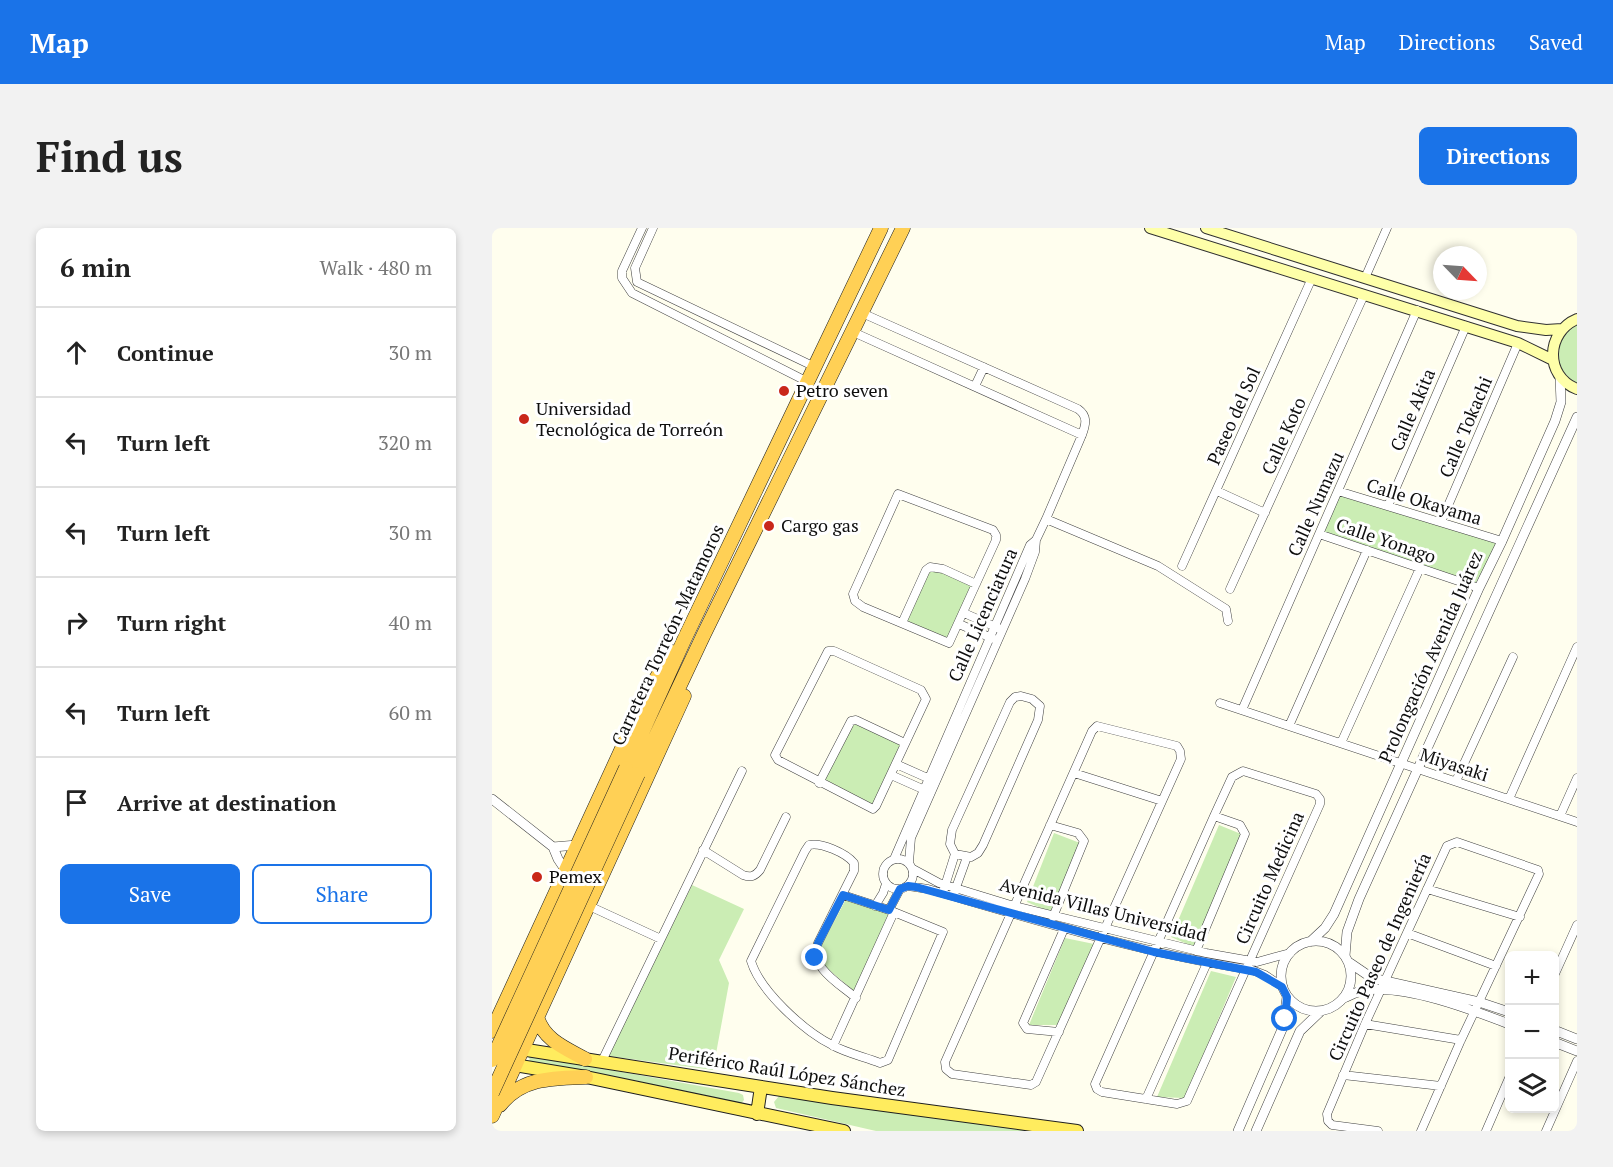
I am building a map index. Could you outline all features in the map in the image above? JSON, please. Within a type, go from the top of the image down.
[{"type":"highway","name":"Carretera Torreón-Matamoros","points":[[492,1061],[632,771],[684,640],[881,228]]},
{"type":"highway","points":[[492,1094],[632,771],[704,634],[903,228]]},
{"type":"highway","points":[[492,1116],[587,905],[672,725],[687,689],[704,634]]},
{"type":"highway","points":[[492,1031],[658,672],[671,652],[684,640]]},
{"type":"highway","points":[[502,1009],[508,1017],[518,1022],[528,1022],[537,1017]]},
{"type":"highway","points":[[492,1019],[502,1009]]},
{"type":"highway","points":[[537,1017],[548,1037],[585,1059]]},
{"type":"highway","points":[[492,1116],[505,1100],[525,1084],[541,1079],[586,1077]]},
{"type":"main road","points":[[1150,228],[1518,343],[1553,360]]},
{"type":"main road","points":[[1206,228],[1517,326],[1545,330],[1562,329]]},
{"type":"main road","points":[[1577,319],[1562,329],[1554,343],[1553,360],[1560,377],[1577,389]]},
{"type":"main road","name":"Periférico Raúl López Sánchez","points":[[492,1047],[522,1049],[760,1087],[1077,1131]]},
{"type":"main road","points":[[492,1061],[586,1077],[844,1131]]},
{"type":"main road","points":[[757,1114],[760,1087]]},
{"type":"street","points":[[642,228],[622,272],[622,278],[632,293],[808,382]]},
{"type":"street","points":[[653,228],[635,268],[637,282],[815,367]]},
{"type":"street","points":[[1365,278],[1387,228]]},
{"type":"street","name":"Paseo del Sol","points":[[1182,566],[1312,278]]},
{"type":"street","name":"Calle Koto","points":[[1230,589],[1364,295]]},
{"type":"street","name":"Calle Numazu","points":[[1242,710],[1417,310]]},
{"type":"street","points":[[862,313],[1078,409],[1085,416],[1082,435],[1035,540]]},
{"type":"street","name":"Calle Akita","points":[[1388,506],[1466,326]]},
{"type":"street","points":[[853,332],[1082,435]]},
{"type":"street","name":"Calle Tokachi","points":[[1441,522],[1518,343]]},
{"type":"street","points":[[975,386],[984,367]]},
{"type":"street","name":"Prolongación Avenida Juárez","points":[[1310,942],[1325,928],[1334,914],[1502,541],[1555,421],[1561,402],[1560,377]]},
{"type":"street","name":"Prolongación Avenida Juárez","points":[[1347,960],[1349,925],[1577,417]]},
{"type":"street","points":[[1217,491],[1265,513]]},
{"type":"street","name":"Calle Okayama","points":[[1338,491],[1502,541]]},
{"type":"street","points":[[898,494],[995,533],[996,540],[964,613],[952,640],[948,643],[863,607],[855,601],[853,594],[898,494]]},
{"type":"street","points":[[1046,519],[1175,575],[1226,609],[1228,621]]},
{"type":"street","name":"Calle Yonago","points":[[1319,534],[1479,588]]},
{"type":"street","name":"Calle Licenciatura","points":[[911,865],[911,838],[931,793],[932,780],[994,626],[1030,545],[1035,540]]},
{"type":"street","name":"Calle Licenciatura","points":[[894,859],[923,789],[932,780],[1003,630],[1032,563],[1035,540]]},
{"type":"street","points":[[1288,726],[1367,550]]},
{"type":"street","points":[[902,623],[926,570],[930,567],[943,569],[976,584]]},
{"type":"street","points":[[1341,743],[1420,568]]},
{"type":"street","points":[[964,613],[1003,630]]},
{"type":"street","points":[[959,624],[998,641]]},
{"type":"street","points":[[1509,799],[1577,647]]},
{"type":"street","points":[[828,651],[834,651],[921,690],[925,694],[926,699],[896,764],[876,807],[872,809],[778,760],[775,755],[828,651]]},
{"type":"street","points":[[1456,781],[1513,657]]},
{"type":"street","points":[[944,890],[955,854],[950,844],[952,830],[1010,702],[1012,698],[1021,696],[1032,699],[1040,706],[1038,720],[983,845],[975,855],[967,857],[955,854]]},
{"type":"street","name":"Miyasaki","points":[[1220,703],[1577,822]]},
{"type":"street","points":[[819,783],[851,721],[856,720],[905,743]]},
{"type":"street","points":[[1097,726],[1177,746],[1180,751],[1181,759],[1036,1082],[1031,1085],[952,1074],[946,1069],[945,1062],[1074,773],[1092,731],[1097,726]]},
{"type":"street","points":[[896,764],[932,780]]},
{"type":"street","points":[[602,1062],[742,771]]},
{"type":"street","name":"Circuito Medicina","points":[[1243,771],[1316,794],[1320,799],[1320,804],[1187,1101],[1177,1104],[1102,1092],[1095,1084],[1214,816],[1232,777],[1243,771]]},
{"type":"street","points":[[1074,773],[1162,801]]},
{"type":"street","points":[[891,775],[931,793]]},
{"type":"street","points":[[1560,816],[1577,778]]},
{"type":"street","points":[[492,800],[553,847],[566,871]]},
{"type":"street","points":[[1196,951],[1245,834],[1240,825],[1214,816]]},
{"type":"street","points":[[703,850],[743,875],[755,876],[786,817]]},
{"type":"street","points":[[1050,825],[1078,833],[1084,841],[1053,917]]},
{"type":"street","name":"Circuito Paseo de Ingeniería","points":[[1378,1131],[1332,1125],[1328,1121],[1327,1114],[1365,1024],[1447,846],[1457,842],[1538,870],[1539,874],[1421,1131]]},
{"type":"street","points":[[843,895],[892,911],[943,932],[888,1060],[880,1063],[833,1046],[803,1026],[772,995],[752,961],[810,845],[819,844],[844,855],[854,863],[854,871],[818,943],[815,958],[818,965],[856,998]]},
{"type":"street","points":[[553,847],[578,845]]},
{"type":"street","points":[[954,893],[967,857]]},
{"type":"street","points":[[875,906],[886,884],[883,872],[888,862],[902,858],[911,865],[912,881],[908,886],[900,889],[886,884]]},
{"type":"street","name":"Avenida Villas Universidad","points":[[911,865],[944,890]]},
{"type":"street","name":"Avenida Villas Universidad","points":[[908,886],[944,890],[1012,910],[1064,929],[1207,963],[1247,965],[1290,953]]},
{"type":"street","points":[[833,1046],[856,998],[900,889]]},
{"type":"street","points":[[1427,889],[1520,917]]},
{"type":"street","points":[[587,905],[661,939]]},
{"type":"street","name":"Avenida Villas Universidad","points":[[1012,910],[1105,929],[1247,965],[1282,987]]},
{"type":"street","points":[[1559,965],[1577,926]]},
{"type":"street","points":[[1059,1032],[1027,1029],[1023,1023],[1064,929]]},
{"type":"street","points":[[1407,933],[1496,966]]},
{"type":"street","points":[[1320,1012],[1301,1009],[1287,997],[1282,987],[1282,969],[1290,953],[1310,942],[1335,946],[1347,960],[1383,986],[1475,1011],[1505,1022]]},
{"type":"street","points":[[1344,998],[1350,984],[1347,960]]},
{"type":"street","points":[[1146,1099],[1207,963]]},
{"type":"street","points":[[1256,1131],[1300,1031],[1320,1012],[1336,1006],[1344,998],[1360,991],[1383,986],[1433,990],[1505,1011]]},
{"type":"street","points":[[1238,1131],[1283,1027],[1287,997]]},
{"type":"street","points":[[1365,1024],[1461,1040]]},
{"type":"street","points":[[1559,1032],[1577,1039]]},
{"type":"street","points":[[1559,1044],[1577,1051]]},
{"type":"street","points":[[1546,1131],[1577,1061]]},
{"type":"street","points":[[1343,1075],[1441,1086]]},
{"type":"street","points":[[1486,1131],[1505,1087]]},
{"type":"green space","points":[[1577,322],[1577,384],[1566,376],[1562,369],[1557,348],[1563,333]]},
{"type":"green space","points":[[1339,493],[1498,543],[1475,584],[1323,531]]},
{"type":"green space","points":[[930,568],[975,584],[949,642],[904,622]]},
{"type":"green space","points":[[853,722],[902,744],[872,806],[824,781]]},
{"type":"green space","points":[[1219,825],[1241,834],[1194,947],[1171,937]]},
{"type":"green space","points":[[1054,833],[1080,843],[1052,913],[1027,902]]},
{"type":"green space","points":[[692,885],[744,909],[719,960],[729,983],[713,1070],[608,1056]]},
{"type":"green space","points":[[846,899],[890,914],[855,992],[820,962],[819,950]]},
{"type":"green space","points":[[1065,938],[1094,944],[1059,1025],[1029,1025]]},
{"type":"green space","points":[[1211,971],[1236,977],[1185,1098],[1157,1097]]},
{"type":"green space","points":[[529,1057],[739,1093],[743,1095],[744,1100],[740,1105],[530,1062]]},
{"type":"green space","points":[[779,1096],[1030,1131],[876,1131],[776,1108],[774,1102]]},
{"type":"place","name":"Petro seven","points":[[784,391]]},
{"type":"place","name":"Universidad Tecnológica de Torreón","points":[[524,419]]},
{"type":"place","name":"Cargo gas","points":[[769,526]]},
{"type":"place","name":"Pemex","points":[[537,877]]},
{"type":"route","points":[[815,958],[818,943],[843,895],[889,910],[900,889],[908,886],[916,887],[1154,952],[1265,975],[1282,987],[1287,997],[1285,1019]]}]
